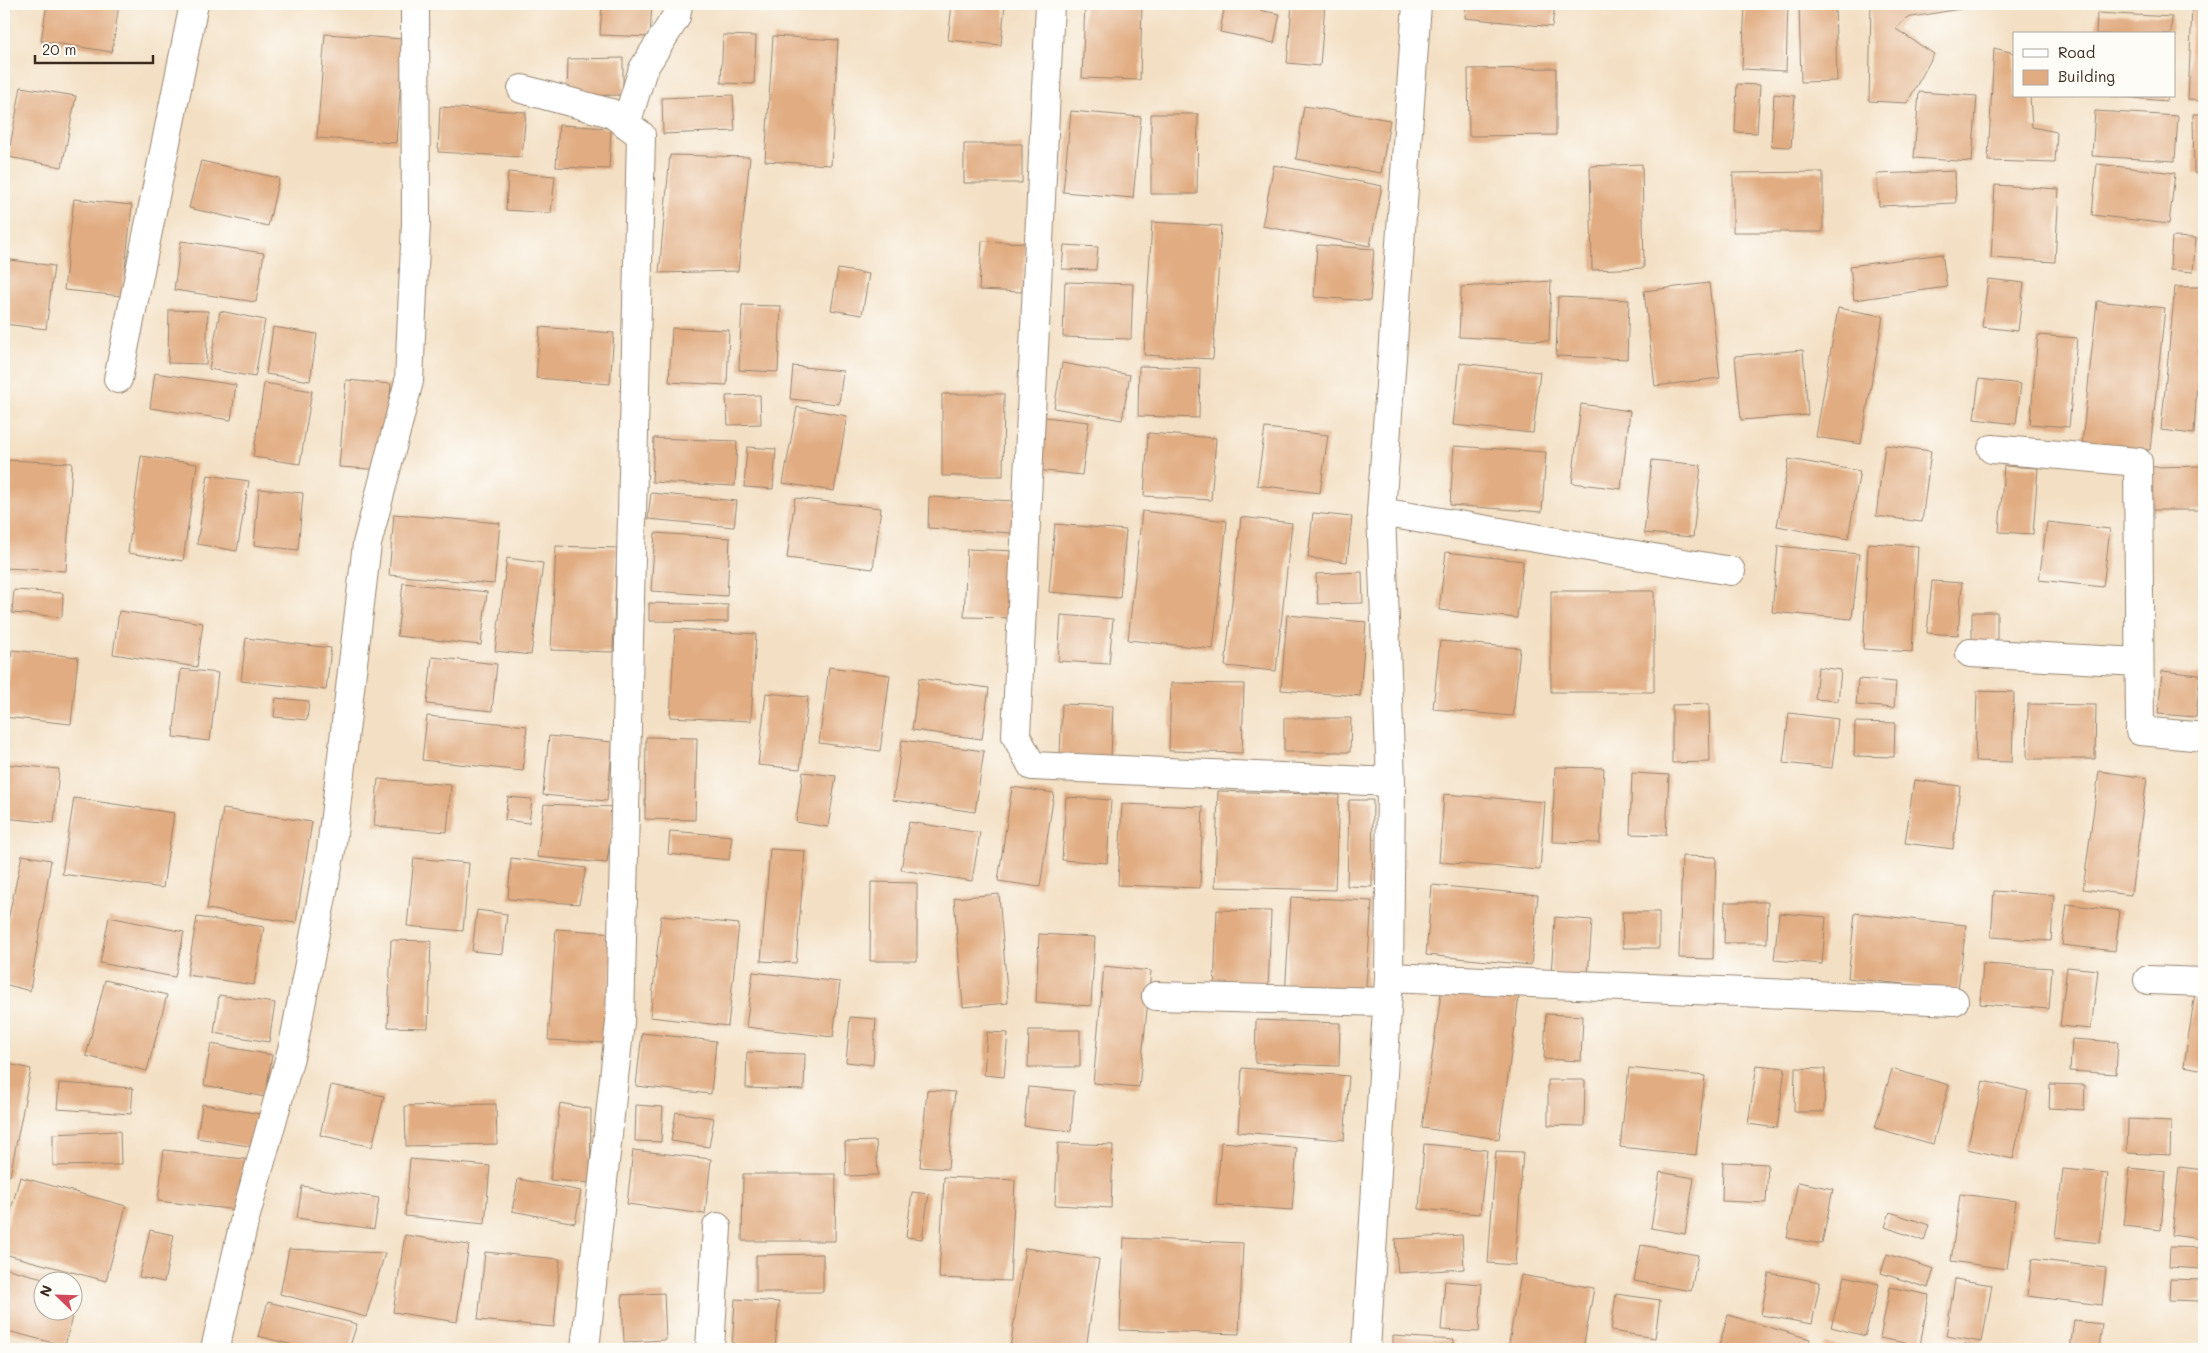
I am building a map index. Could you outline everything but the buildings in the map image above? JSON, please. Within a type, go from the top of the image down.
[{"type":"street","points":[[118,379],[194,4]]},
{"type":"street","points":[[626,124],[644,69],[676,17],[678,4]]},
{"type":"street","points":[[1050,4],[1016,736],[1032,766],[1391,782]]},
{"type":"street","points":[[1366,1349],[1387,989],[1391,782],[1381,512],[1417,4]]},
{"type":"street","points":[[215,1349],[244,1222],[293,1046],[331,850],[368,544],[409,381],[416,222],[414,8]]},
{"type":"street","points":[[522,89],[612,113],[641,135],[620,1022],[585,1349]]},
{"type":"street","points":[[1992,449],[2138,462],[2140,732],[2204,737]]},
{"type":"street","points":[[1381,512],[1731,571]]},
{"type":"street","points":[[1970,653],[2139,662]]},
{"type":"street","points":[[2148,980],[2204,982]]},
{"type":"street","points":[[1156,996],[1387,989],[1954,1000]]},
{"type":"street","points":[[710,1349],[717,1228]]}]
